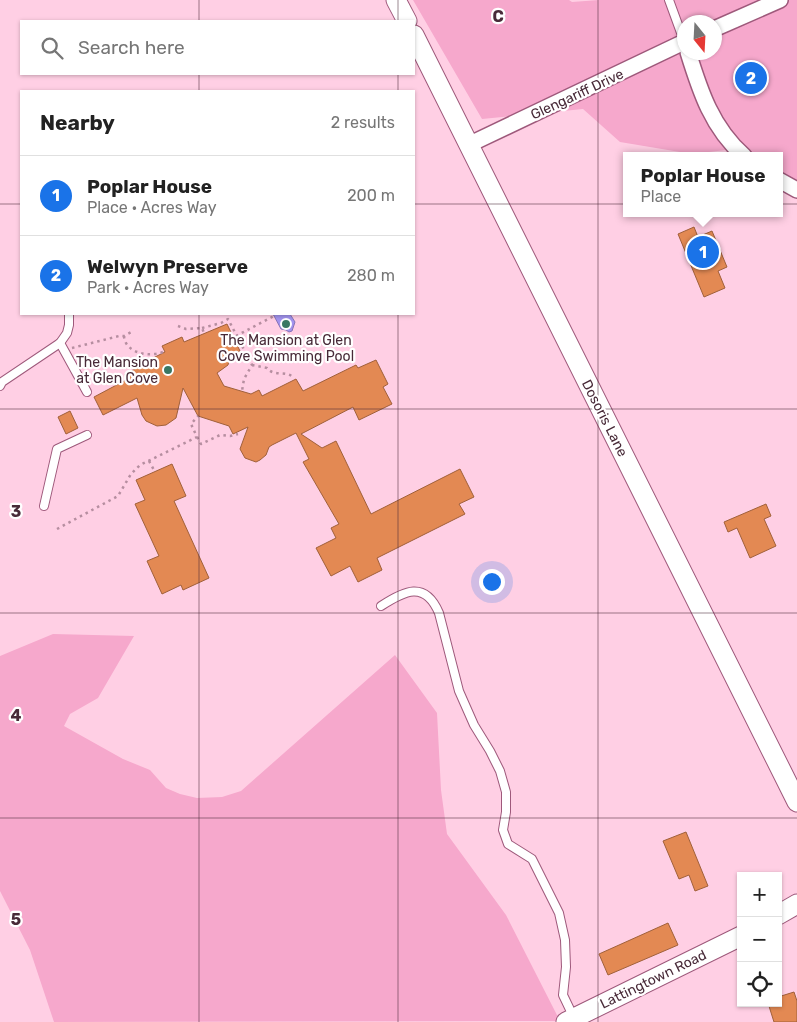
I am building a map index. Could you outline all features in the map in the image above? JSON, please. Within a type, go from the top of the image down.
[{"type":"street","points":[[396,0],[406,20]]},
{"type":"street","points":[[722,25],[780,0]]},
{"type":"street","name":"Dosoris Lane","points":[[415,37],[797,802]]},
{"type":"street","name":"Glengariff Drive","points":[[468,145],[677,45]]},
{"type":"street","points":[[691,60],[712,118],[723,135],[740,152]]},
{"type":"street","points":[[783,182],[797,190]]},
{"type":"street","points":[[782,913],[797,904]]},
{"type":"street","name":"Lattingtown Road","points":[[570,1020],[737,938]]},
{"type":"lane","points":[[669,0],[677,22]]},
{"type":"lane","points":[[69,315],[69,325],[62,346],[88,392]]},
{"type":"lane","points":[[0,386],[2,382],[62,346]]},
{"type":"lane","points":[[44,506],[57,449],[87,435]]},
{"type":"lane","points":[[381,606],[398,595],[412,591],[424,594],[434,601],[439,613],[459,691],[474,725],[500,771],[506,792],[506,812],[503,830],[508,844],[532,859],[559,913],[565,940],[566,967],[563,995],[570,1020]]},
{"type":"path","points":[[236,336],[274,316]]},
{"type":"path","points":[[178,326],[192,330],[221,323],[228,319],[252,365]]},
{"type":"path","points":[[202,328],[204,333]]},
{"type":"path","points":[[62,346],[124,336],[133,331]]},
{"type":"path","points":[[124,336],[124,340],[129,346],[144,354],[157,355],[165,351]]},
{"type":"path","points":[[252,365],[268,368],[270,372],[288,374],[293,377]]},
{"type":"path","points":[[242,391],[244,379],[252,365]]},
{"type":"path","points":[[198,416],[190,424],[201,444],[220,435],[230,436],[238,434]]},
{"type":"path","points":[[57,529],[118,496],[135,468],[197,437]]},
{"type":"path","points":[[149,461],[155,472]]},
{"type":"shaded area","points":[[413,0],[569,0],[572,2],[599,0],[797,0],[797,181],[783,173],[783,152],[749,152],[743,148],[709,152],[680,152],[620,142],[583,109],[482,119]]},
{"type":"shaded area","name":"The Mansion at Glen Cove Swimming Pool","points":[[274,315],[291,315],[295,322],[292,331],[289,332],[281,329]]},
{"type":"shaded area","points":[[53,634],[134,636],[98,698],[70,714],[64,726],[123,759],[150,770],[166,788],[197,798],[222,797],[241,791],[395,655],[437,713],[441,790],[447,834],[506,915],[560,1021],[54,1022],[30,950],[0,891],[0,656]]},
{"type":"building","points":[[694,227],[698,237],[712,231],[727,267],[718,271],[725,288],[704,297],[678,234]]},
{"type":"building","points":[[227,324],[240,351],[230,356],[228,365],[217,373],[224,386],[251,394],[259,390],[262,396],[296,379],[303,391],[356,365],[358,368],[376,360],[388,384],[383,387],[392,404],[359,420],[353,407],[301,434],[322,448],[336,441],[371,514],[460,469],[474,497],[459,504],[465,514],[377,558],[382,570],[358,582],[350,566],[331,576],[316,548],[336,538],[331,528],[339,524],[303,462],[309,459],[296,433],[269,447],[266,455],[256,462],[245,458],[240,449],[248,427],[233,434],[229,426],[198,416],[183,388],[176,418],[166,425],[157,426],[146,421],[142,415],[137,398],[103,415],[94,397],[126,380],[125,374],[165,352],[162,346],[182,337],[184,342]]},
{"type":"building","points":[[70,411],[78,428],[66,434],[58,417]]},
{"type":"building","points":[[172,464],[186,496],[174,501],[209,578],[183,590],[181,585],[162,594],[147,561],[159,556],[135,504],[145,500],[136,480]]},
{"type":"building","points":[[766,504],[771,516],[764,519],[776,546],[750,558],[737,528],[728,532],[724,522]]},
{"type":"building","points":[[686,832],[708,886],[695,891],[689,875],[679,879],[663,841]]},
{"type":"building","points":[[668,923],[678,945],[608,975],[599,954]]},
{"type":"building","points":[[794,992],[797,1001],[797,1022],[774,1022],[769,1007],[782,1007],[782,996]]},
{"type":"place","name":"Welwyn Preserve","points":[[751,78]]},
{"type":"place","name":"Poplar House","points":[[703,252]]},
{"type":"place","name":"The Mansion at Glen Cove Swimming Pool","points":[[286,324]]},
{"type":"place","name":"The Mansion at Glen Cove","points":[[168,370]]}]
